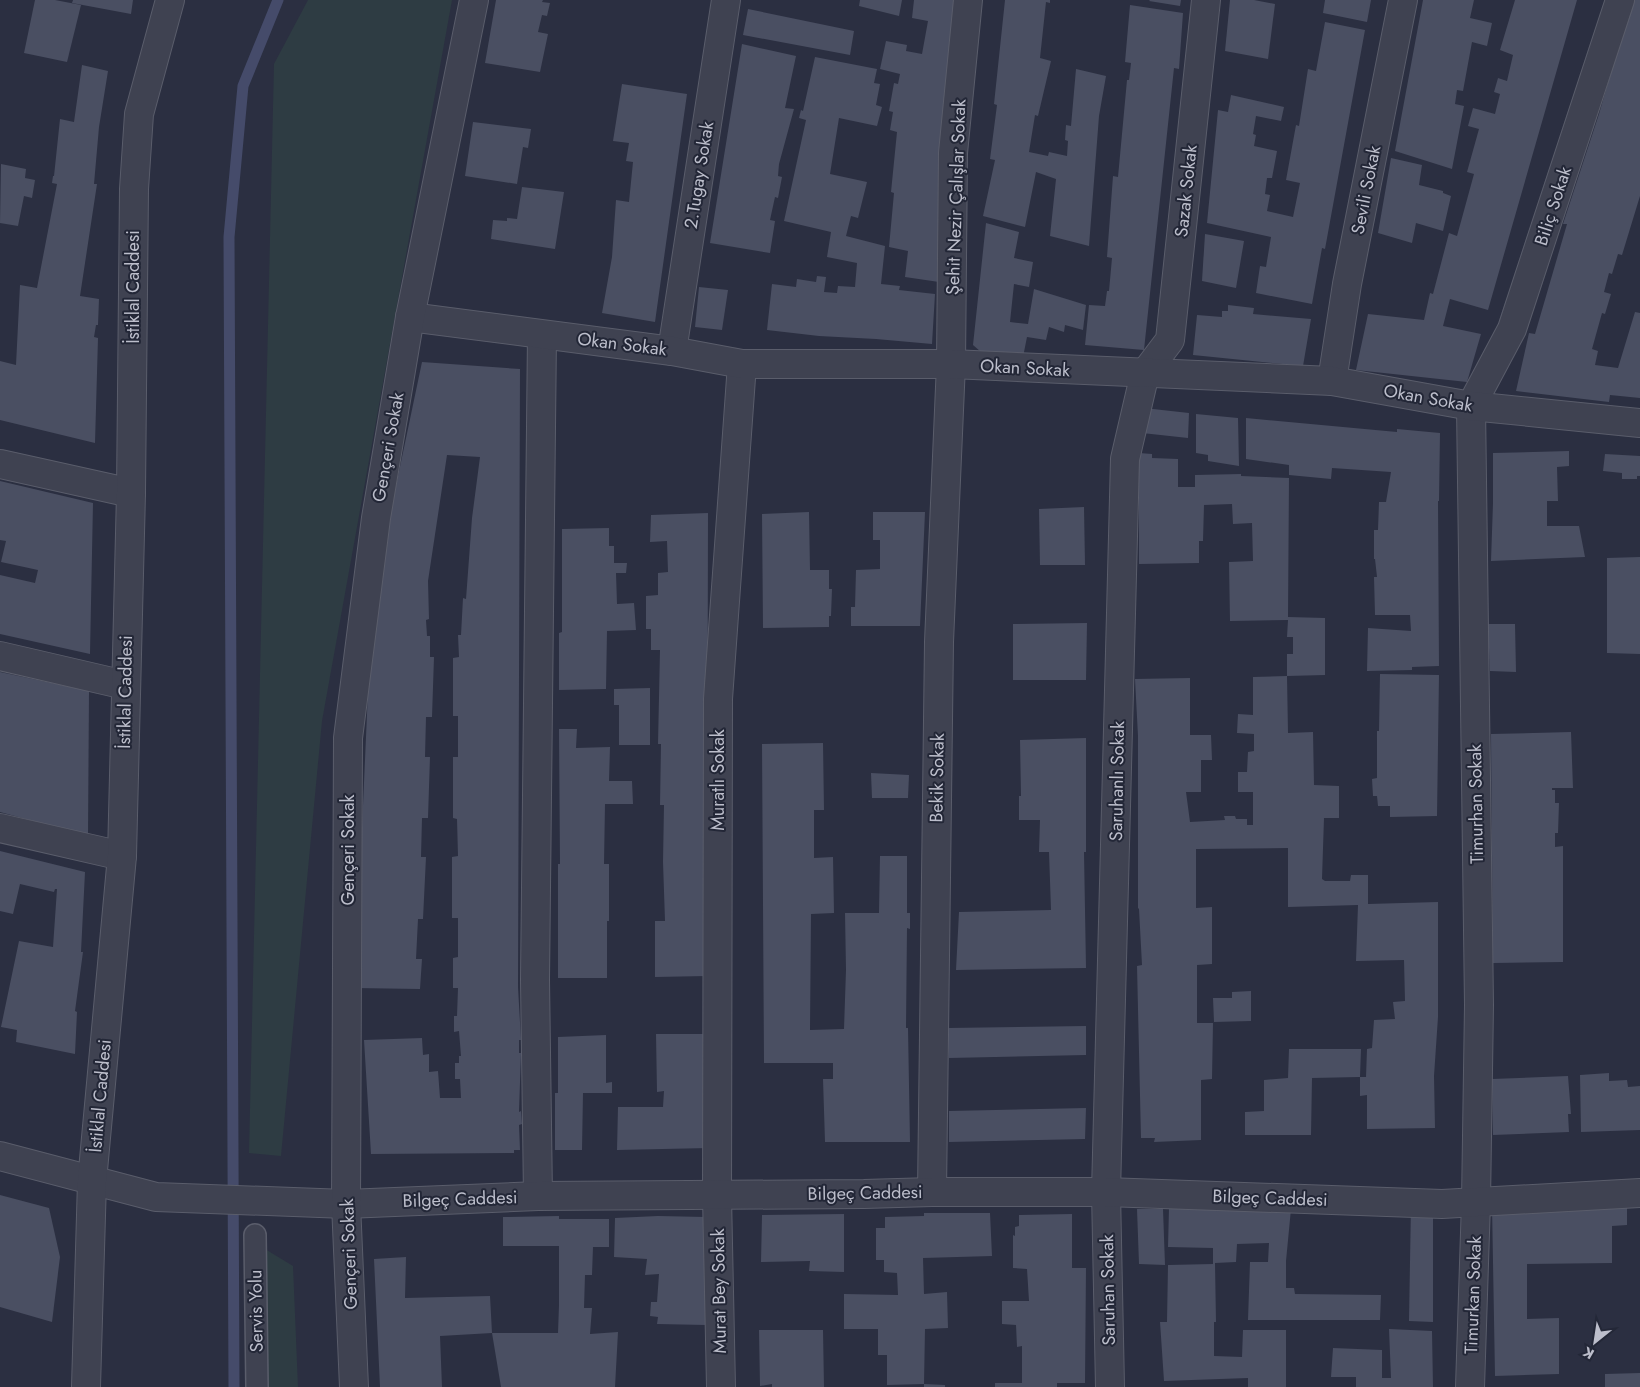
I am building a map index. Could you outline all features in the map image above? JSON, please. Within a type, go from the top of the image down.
[{"type":"street","name":"İstiklal Caddesi","points":[[86,1387],[92,1181],[122,856],[131,493],[134,189],[139,114],[170,0]]},
{"type":"street","name":"Gençeri Sokak","points":[[354,1387],[346,1204],[348,738],[376,518],[410,316],[474,0]]},
{"type":"street","name":"2.Tugay Sokak","points":[[672,350],[726,0]]},
{"type":"street","name":"Şehit Nezir Çalışlar Sokak","points":[[951,364],[953,152],[968,0]]},
{"type":"street","name":"Sazak Sokak","points":[[1145,373],[1170,340],[1206,0]]},
{"type":"street","name":"Sevili Sokak","points":[[1332,381],[1347,284],[1403,0]]},
{"type":"street","name":"Biliç Sokak","points":[[1470,406],[1512,329],[1620,0]]},
{"type":"street","name":"Okan Sokak","points":[[410,316],[542,335],[672,350],[742,364],[951,364],[1332,381],[1470,406],[1640,423]]},
{"type":"street","points":[[538,1196],[535,980],[542,335]]},
{"type":"street","name":"Muratlı Sokak","points":[[717,1196],[718,700],[742,364]]},
{"type":"street","name":"Bekik Sokak","points":[[932,1192],[939,642],[951,364]]},
{"type":"street","name":"Saruhanlı Sokak","points":[[1106,1192],[1125,459],[1145,373]]},
{"type":"street","name":"Timurhan Sokak","points":[[1470,406],[1479,1005],[1476,1202]]},
{"type":"street","points":[[0,464],[131,493]]},
{"type":"street","points":[[0,656],[125,685]]},
{"type":"street","points":[[0,828],[122,856]]},
{"type":"street","name":"Bilgeç Caddesi","points":[[0,1156],[156,1197],[346,1204],[538,1196],[1106,1192],[1442,1204],[1640,1193]]},
{"type":"street","name":"Saruhan Sokak","points":[[1106,1192],[1110,1387]]},
{"type":"street","name":"Murat Bey Sokak","points":[[717,1196],[720,1387]]},
{"type":"street","name":"Timurkan Sokak","points":[[1470,1387],[1476,1202]]},
{"type":"lane","name":"Servis Yolu","points":[[255,1235],[257,1387]]},
{"type":"shaded area","points":[[308,0],[452,0],[322,721],[281,1156],[249,1153],[274,64]]},
{"type":"shaded area","points":[[265,1249],[293,1266],[298,1387],[268,1387]]},
{"type":"building","points":[[35,0],[55,0],[81,5],[67,62],[24,53]]},
{"type":"building","points":[[73,0],[133,0],[131,14],[72,3]]},
{"type":"building","points":[[496,0],[543,0],[542,2],[550,3],[547,16],[542,15],[538,32],[548,34],[540,72],[485,63]]},
{"type":"building","points":[[860,0],[902,0],[899,16],[859,6]]},
{"type":"building","points":[[914,0],[964,0],[938,257],[941,257],[939,282],[905,277],[908,251],[889,247],[894,193],[891,192],[897,132],[890,130],[893,112],[889,111],[894,83],[898,84],[900,74],[880,69],[886,41],[907,45],[906,51],[922,54],[928,21],[912,18]]},
{"type":"building","points":[[1005,0],[1050,0],[1050,3],[1046,2],[1040,58],[1051,61],[1038,116],[1035,115],[1029,152],[1048,156],[1049,152],[1067,156],[1066,125],[1071,126],[1076,69],[1106,76],[1099,116],[1089,246],[1050,236],[1056,179],[1036,172],[1025,227],[983,216],[995,160],[990,159],[997,105],[994,104]]},
{"type":"building","points":[[1150,0],[1181,0],[1180,6]]},
{"type":"building","points":[[1230,0],[1254,0],[1275,4],[1268,59],[1225,51]]},
{"type":"building","points":[[1325,0],[1371,0],[1367,22],[1323,13]]},
{"type":"building","points":[[1423,0],[1474,0],[1470,18],[1492,23],[1487,46],[1472,42],[1463,91],[1457,90],[1455,104],[1464,106],[1452,169],[1395,151]]},
{"type":"building","points":[[1515,0],[1577,0],[1488,310],[1450,299],[1443,326],[1481,334],[1467,382],[1356,370],[1368,314],[1424,320],[1430,293],[1433,294],[1449,233],[1457,236],[1474,174],[1467,172],[1479,129],[1468,126],[1473,108],[1495,114],[1500,94],[1494,92],[1498,78],[1507,81],[1513,55],[1500,50]]},
{"type":"building","points":[[1632,0],[1640,0],[1640,196],[1622,255],[1618,254],[1612,274],[1609,273],[1604,292],[1611,294],[1605,314],[1602,313],[1592,349],[1598,351],[1595,365],[1618,368],[1635,312],[1640,313],[1640,398],[1610,395],[1609,402],[1516,391],[1529,333],[1535,334],[1567,224],[1563,224],[1599,114]]},
{"type":"building","points":[[1130,5],[1183,13],[1179,69],[1174,68],[1144,350],[1085,345],[1089,305],[1105,306],[1107,291],[1109,291],[1112,258],[1107,257],[1113,176],[1118,177],[1127,80],[1129,80],[1131,63],[1125,62]]},
{"type":"building","points":[[748,9],[854,31],[850,55],[743,35]]},
{"type":"building","points":[[1325,22],[1365,30],[1325,249],[1322,248],[1312,304],[1256,293],[1260,266],[1266,267],[1271,237],[1207,223],[1218,110],[1228,112],[1231,95],[1284,107],[1281,121],[1256,116],[1253,134],[1256,135],[1254,146],[1277,151],[1272,178],[1267,178],[1265,194],[1270,195],[1267,211],[1293,217],[1300,183],[1286,180],[1296,125],[1299,126],[1308,69],[1316,71]]},
{"type":"building","points":[[742,44],[796,56],[785,108],[794,109],[779,164],[778,176],[782,177],[778,198],[775,197],[770,220],[775,221],[770,253],[710,243]]},
{"type":"building","points":[[815,57],[877,69],[874,83],[880,84],[876,105],[882,107],[877,126],[839,118],[830,174],[867,182],[858,218],[851,216],[846,236],[885,246],[881,284],[900,286],[899,290],[935,294],[932,344],[819,336],[767,330],[772,284],[796,287],[797,279],[816,282],[817,276],[826,277],[824,292],[837,293],[838,286],[855,287],[857,263],[827,257],[831,232],[784,221],[806,120],[799,118],[801,110],[803,111]]},
{"type":"building","points":[[82,65],[108,71],[99,127],[94,184],[97,184],[80,296],[99,299],[98,325],[96,325],[94,337],[98,338],[95,443],[0,420],[0,361],[16,365],[20,285],[37,288],[57,184],[52,183],[60,119],[74,122]]},
{"type":"building","points":[[622,84],[687,94],[655,322],[602,313],[612,257],[616,200],[629,202],[633,162],[626,161],[629,143],[613,141]]},
{"type":"building","points":[[473,122],[531,129],[528,148],[523,147],[517,184],[465,176]]},
{"type":"building","points":[[1391,158],[1422,165],[1419,185],[1443,191],[1443,193],[1451,196],[1443,231],[1416,223],[1412,243],[1378,233]]},
{"type":"building","points":[[1,164],[26,169],[25,178],[35,180],[32,198],[24,196],[18,226],[0,223]]},
{"type":"building","points":[[522,187],[564,192],[555,249],[491,239],[493,220],[507,221],[507,218],[517,219]]},
{"type":"building","points":[[986,223],[1019,232],[1014,258],[1033,262],[1029,287],[1014,284],[1010,322],[1028,324],[1034,289],[1086,305],[1083,330],[1065,325],[1064,332],[1049,327],[1046,340],[1027,337],[1023,357],[981,352],[973,345]]},
{"type":"building","points":[[1205,234],[1244,241],[1236,288],[1202,281]]},
{"type":"building","points":[[699,287],[728,290],[722,330],[695,327]]},
{"type":"building","points":[[1228,305],[1254,308],[1253,314],[1311,319],[1303,366],[1193,355],[1197,315],[1222,317],[1222,311],[1228,311]]},
{"type":"building","points":[[422,362],[520,369],[518,987],[521,1040],[519,1040],[519,1053],[521,1053],[519,1112],[521,1111],[522,1124],[519,1125],[520,1150],[514,1150],[514,1153],[371,1154],[364,1040],[422,1038],[423,1055],[429,1054],[429,1072],[438,1071],[440,1098],[461,1098],[460,1079],[455,1079],[455,1063],[459,1063],[459,1056],[461,1056],[459,1031],[454,1032],[454,1016],[457,1016],[458,988],[453,988],[453,958],[458,957],[458,918],[452,918],[452,857],[458,856],[457,819],[453,818],[453,757],[458,757],[458,716],[453,716],[453,658],[459,657],[458,635],[461,635],[463,598],[466,599],[472,518],[480,457],[447,455],[428,581],[429,619],[426,620],[427,636],[430,636],[430,657],[434,657],[432,717],[426,717],[425,757],[430,757],[428,818],[422,818],[421,857],[426,857],[423,919],[418,919],[416,959],[422,959],[420,989],[355,988],[372,600]]},
{"type":"building","points":[[1144,408],[1189,413],[1188,438],[1142,433]]},
{"type":"building","points":[[1196,414],[1238,418],[1239,466],[1208,461],[1208,455],[1196,453]]},
{"type":"building","points":[[1246,418],[1397,432],[1397,429],[1440,433],[1438,501],[1439,666],[1412,667],[1412,670],[1367,671],[1368,628],[1411,631],[1410,615],[1375,615],[1374,577],[1377,577],[1374,559],[1374,530],[1378,530],[1379,502],[1386,502],[1391,472],[1332,468],[1331,479],[1289,475],[1289,465],[1246,459]]},
{"type":"building","points":[[1569,451],[1569,466],[1557,467],[1558,501],[1547,501],[1547,526],[1579,526],[1585,557],[1491,561],[1493,453]]},
{"type":"building","points":[[1139,453],[1152,454],[1152,458],[1178,459],[1178,487],[1195,487],[1195,475],[1241,474],[1241,476],[1289,478],[1288,617],[1325,618],[1325,675],[1287,676],[1287,654],[1293,654],[1293,637],[1287,637],[1288,620],[1230,621],[1229,562],[1253,561],[1252,523],[1233,524],[1232,504],[1204,505],[1203,541],[1199,541],[1199,563],[1139,564]]},
{"type":"building","points":[[1605,454],[1640,456],[1640,476],[1637,476],[1637,479],[1622,479],[1622,473],[1603,471]]},
{"type":"building","points":[[0,481],[93,503],[90,654],[0,634],[0,575],[35,583],[38,570],[1,562],[6,541],[0,540]]},
{"type":"building","points":[[1084,507],[1085,565],[1040,565],[1039,509]]},
{"type":"building","points":[[809,512],[810,570],[829,570],[829,589],[832,589],[829,627],[763,628],[762,514]]},
{"type":"building","points":[[873,512],[925,512],[920,626],[851,626],[851,607],[855,607],[856,570],[880,569],[880,540],[873,540]]},
{"type":"building","points":[[708,513],[707,976],[655,977],[655,921],[665,921],[664,805],[660,805],[661,744],[658,744],[660,650],[651,650],[651,629],[646,629],[646,596],[658,595],[658,573],[668,572],[667,541],[650,542],[651,515]]},
{"type":"building","points":[[609,528],[609,546],[614,546],[614,563],[627,563],[626,573],[616,573],[617,604],[634,603],[636,630],[607,631],[606,689],[559,690],[559,633],[562,632],[562,529]]},
{"type":"building","points":[[1640,557],[1640,654],[1607,653],[1607,558]]},
{"type":"building","points":[[1087,623],[1086,680],[1013,680],[1013,624]]},
{"type":"building","points":[[1488,624],[1515,624],[1516,672],[1490,671]]},
{"type":"building","points":[[0,672],[89,691],[88,836],[0,812]]},
{"type":"building","points":[[1380,674],[1439,675],[1437,816],[1390,817],[1390,806],[1378,806],[1377,796],[1373,796],[1372,779],[1377,778]]},
{"type":"building","points":[[1287,676],[1288,733],[1313,732],[1314,785],[1339,786],[1339,818],[1324,818],[1322,879],[1325,881],[1350,881],[1351,875],[1368,875],[1368,904],[1438,902],[1438,1017],[1434,1076],[1435,1128],[1367,1129],[1367,1095],[1360,1096],[1360,1077],[1366,1077],[1367,1049],[1372,1048],[1374,1020],[1395,1019],[1393,1002],[1405,1001],[1404,960],[1356,961],[1358,905],[1288,907],[1288,848],[1196,849],[1196,908],[1212,907],[1212,964],[1197,965],[1197,1023],[1213,1023],[1212,1079],[1201,1080],[1201,1140],[1154,1142],[1155,1138],[1141,1138],[1137,966],[1142,965],[1138,908],[1138,736],[1135,679],[1190,678],[1190,735],[1211,735],[1212,760],[1201,760],[1201,792],[1186,792],[1190,822],[1225,820],[1224,816],[1235,816],[1236,819],[1247,819],[1247,825],[1253,825],[1253,792],[1238,792],[1238,772],[1247,772],[1248,752],[1254,751],[1254,734],[1237,733],[1238,714],[1253,715],[1253,677]]},
{"type":"building","points":[[650,688],[650,745],[619,745],[619,705],[614,705],[614,689]]},
{"type":"building","points":[[559,729],[577,729],[576,748],[610,747],[609,781],[632,781],[633,804],[605,804],[604,864],[609,864],[607,978],[558,978],[558,864],[560,864]]},
{"type":"building","points":[[1571,732],[1573,788],[1552,788],[1552,790],[1555,790],[1555,803],[1559,803],[1558,833],[1555,833],[1555,847],[1563,846],[1563,962],[1493,963],[1491,734]]},
{"type":"building","points":[[1086,738],[1086,852],[1084,852],[1086,968],[956,970],[959,912],[1051,910],[1049,852],[1039,852],[1040,820],[1019,820],[1019,796],[1021,796],[1020,740]]},
{"type":"building","points":[[823,743],[824,810],[814,810],[814,858],[833,857],[834,913],[811,914],[810,1030],[844,1029],[845,913],[879,913],[880,856],[907,856],[907,913],[910,913],[910,929],[907,928],[906,1028],[908,1028],[910,1142],[825,1142],[823,1079],[833,1079],[833,1063],[764,1063],[762,744]]},
{"type":"building","points":[[871,773],[909,775],[908,798],[872,798]]},
{"type":"building","points":[[0,851],[85,872],[81,952],[83,952],[75,1011],[77,1012],[75,1054],[16,1042],[17,1030],[1,1027],[19,941],[53,947],[57,889],[54,892],[20,884],[13,914],[0,911]]},
{"type":"building","points":[[1251,991],[1251,1021],[1214,1022],[1213,998],[1232,998],[1232,992]]},
{"type":"building","points":[[1086,1026],[1086,1055],[949,1058],[948,1028]]},
{"type":"building","points":[[656,1034],[707,1034],[709,1148],[617,1150],[618,1107],[663,1107],[664,1091],[657,1092]]},
{"type":"building","points":[[606,1035],[606,1083],[612,1082],[612,1093],[583,1093],[582,1150],[555,1150],[555,1093],[558,1093],[558,1037]]},
{"type":"building","points":[[1289,1049],[1361,1049],[1360,1077],[1312,1078],[1311,1135],[1245,1135],[1245,1112],[1264,1111],[1264,1080],[1288,1078]]},
{"type":"building","points":[[1609,1073],[1609,1081],[1627,1080],[1628,1087],[1640,1086],[1640,1130],[1581,1132],[1580,1075]]},
{"type":"building","points":[[1568,1076],[1571,1114],[1568,1114],[1569,1132],[1493,1135],[1492,1079]]},
{"type":"building","points":[[1086,1108],[1085,1139],[949,1142],[949,1111]]},
{"type":"building","points":[[0,1195],[49,1208],[60,1257],[52,1322],[0,1307]]},
{"type":"building","points":[[1627,1202],[1627,1225],[1612,1226],[1612,1263],[1527,1264],[1527,1319],[1559,1318],[1559,1374],[1495,1376],[1492,1205]]},
{"type":"building","points":[[1411,1204],[1433,1204],[1433,1322],[1409,1321]]},
{"type":"building","points":[[1169,1208],[1291,1209],[1286,1261],[1286,1288],[1294,1288],[1295,1294],[1381,1295],[1380,1320],[1248,1320],[1250,1262],[1268,1262],[1269,1243],[1237,1244],[1236,1262],[1215,1263],[1216,1322],[1214,1322],[1214,1356],[1242,1357],[1243,1330],[1286,1330],[1286,1387],[1248,1387],[1248,1378],[1164,1381],[1160,1322],[1167,1322],[1168,1265],[1213,1264],[1213,1248],[1168,1247]]},
{"type":"building","points":[[1137,1209],[1163,1209],[1165,1265],[1139,1264]]},
{"type":"building","points":[[924,1213],[990,1213],[992,1256],[923,1258],[924,1294],[947,1292],[948,1328],[925,1329],[924,1384],[887,1385],[887,1355],[878,1355],[878,1329],[844,1329],[844,1294],[898,1295],[897,1273],[884,1272],[884,1260],[876,1260],[876,1228],[885,1228],[885,1217],[924,1216]]},
{"type":"building","points":[[844,1214],[844,1272],[809,1271],[810,1261],[761,1262],[762,1215]]},
{"type":"building","points":[[1072,1214],[1072,1268],[1086,1268],[1085,1383],[1057,1383],[1057,1387],[995,1387],[995,1383],[1022,1383],[1022,1346],[1017,1347],[1016,1325],[1002,1324],[1002,1301],[1029,1301],[1027,1269],[1013,1268],[1013,1235],[1015,1236],[1015,1227],[1019,1226],[1019,1215]]},
{"type":"building","points":[[559,1216],[559,1219],[609,1219],[609,1247],[593,1247],[592,1275],[585,1275],[584,1308],[592,1308],[590,1334],[618,1332],[615,1387],[501,1387],[492,1333],[558,1333],[559,1305],[559,1246],[503,1246],[503,1217]]},
{"type":"building","points":[[658,1216],[706,1217],[706,1325],[657,1324],[658,1317],[650,1316],[651,1302],[657,1302],[659,1274],[645,1275],[647,1259],[614,1257],[615,1218]]},
{"type":"building","points":[[406,1257],[405,1298],[490,1296],[492,1333],[440,1336],[442,1387],[380,1387],[374,1259]]},
{"type":"building","points":[[1389,1329],[1432,1331],[1433,1387],[1356,1387],[1356,1377],[1331,1377],[1333,1348],[1382,1350],[1382,1378],[1391,1378]]},
{"type":"building","points":[[759,1330],[823,1330],[824,1387],[772,1387],[772,1384],[760,1386]]},
{"type":"building","points":[[1640,1373],[1640,1387],[1605,1387],[1605,1374]]},
{"type":"building","points":[[924,1384],[945,1385],[945,1387],[924,1387]]},
{"type":"waterway","points":[[234,1387],[229,237],[243,86],[278,0]]}]
